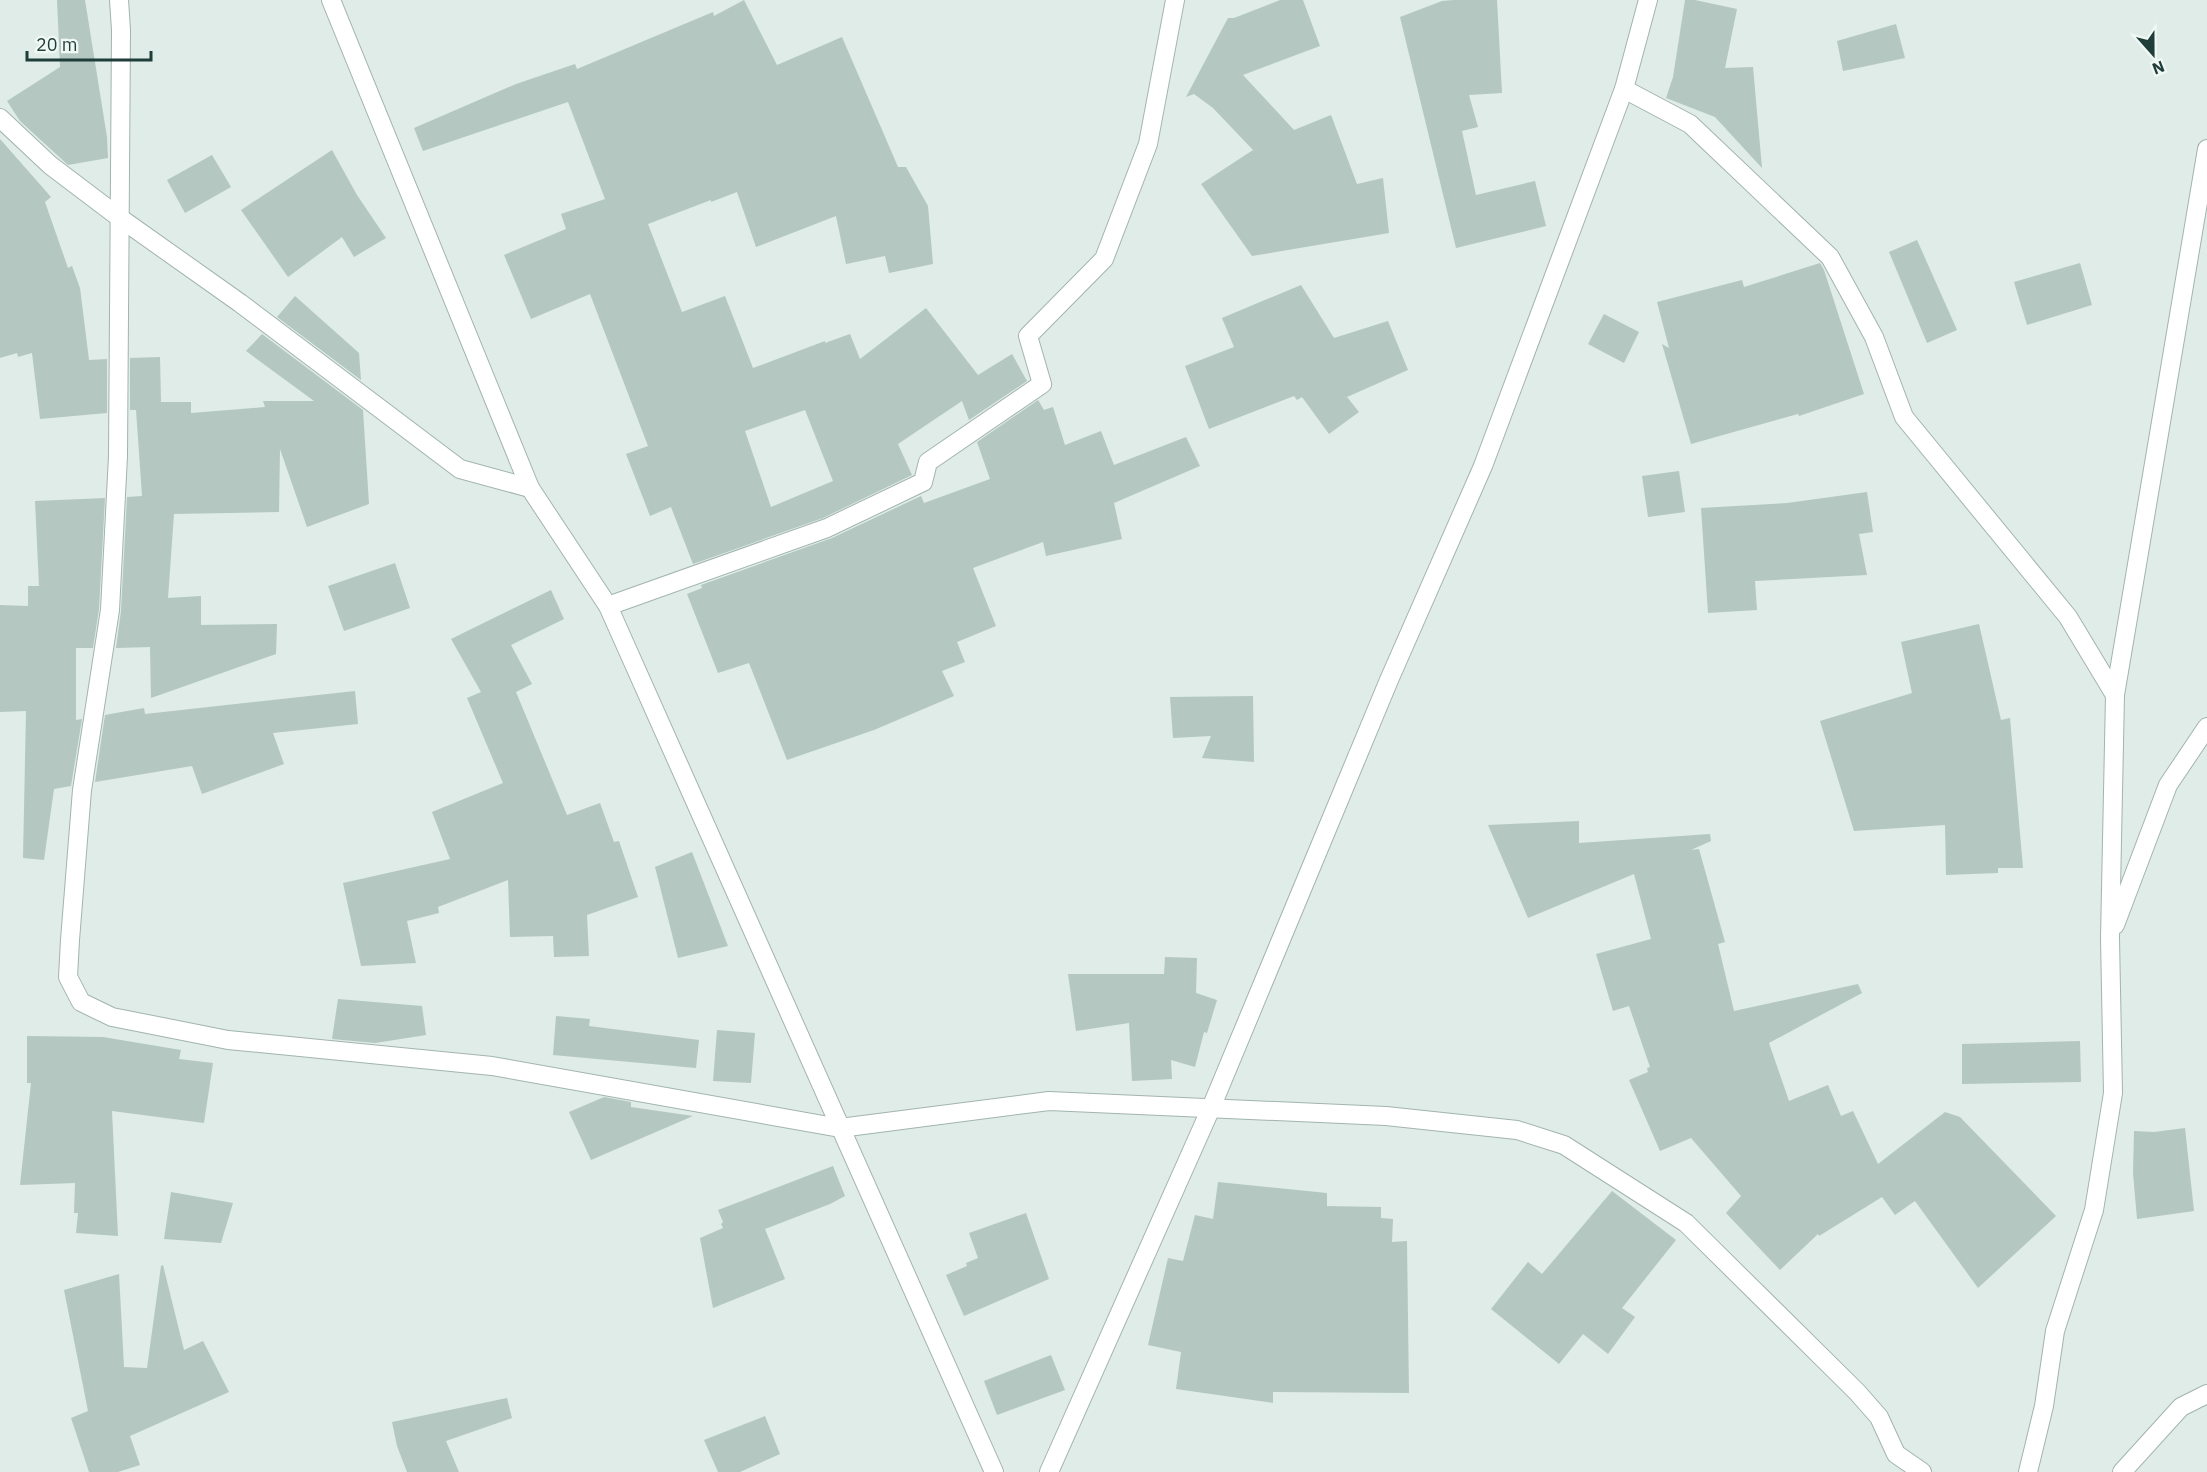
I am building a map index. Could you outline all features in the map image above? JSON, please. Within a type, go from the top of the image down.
[{"type":"street","points":[[119,0],[118,456],[110,610],[82,790],[70,940],[68,977],[81,1002],[112,1017],[228,1040],[492,1066],[840,1128],[1049,1101],[1386,1116],[1517,1130],[1564,1145],[1686,1223],[1857,1392],[1879,1417],[1896,1454],[1922,1472]]},
{"type":"street","points":[[331,0],[530,488],[608,606],[994,1472]]},
{"type":"street","points":[[608,606],[827,528],[924,482],[928,462],[1042,384],[1028,336],[1104,259],[1148,144],[1175,0]]},
{"type":"street","points":[[1049,1472],[1211,1108],[1380,702],[1483,466],[1624,89],[1648,0]]},
{"type":"street","points":[[1624,89],[1690,124],[1830,257],[1874,337],[1904,417],[2068,617],[2115,695]]},
{"type":"street","points":[[0,118],[50,165],[240,303],[460,469],[530,488]]},
{"type":"street","points":[[2028,1472],[2044,1406],[2055,1331],[2094,1210],[2113,1093],[2110,938],[2115,695],[2207,148]]},
{"type":"street","points":[[2110,938],[2168,785],[2207,727]]},
{"type":"street","points":[[2122,1472],[2181,1407],[2207,1394]]},
{"type":"building","points":[[57,0],[85,0],[107,137],[108,158],[68,165],[20,121],[7,101],[60,67]]},
{"type":"building","points":[[744,0],[777,65],[842,37],[898,167],[906,167],[928,206],[933,264],[889,273],[885,256],[846,264],[836,216],[756,247],[737,192],[648,224],[682,312],[725,296],[753,368],[850,334],[860,359],[926,308],[978,375],[1012,354],[1027,381],[969,420],[962,401],[898,444],[912,475],[823,518],[693,564],[671,507],[650,516],[626,454],[648,446],[590,294],[531,319],[504,255],[566,229],[561,214],[605,199],[568,102],[423,151],[414,128],[516,84],[575,64],[577,69],[713,12],[714,16]],"holes":[[[805,410],[833,481],[771,507],[745,431]]]},
{"type":"building","points":[[1280,0],[1303,0],[1320,46],[1243,75],[1294,130],[1331,115],[1357,184],[1383,178],[1389,233],[1252,256],[1201,184],[1253,150],[1213,108],[1194,94],[1186,97],[1228,18],[1234,18]]},
{"type":"building","points":[[1497,0],[1502,93],[1469,95],[1478,127],[1462,131],[1476,195],[1535,181],[1546,226],[1456,248],[1400,17],[1442,1]]},
{"type":"building","points":[[1685,0],[1737,9],[1725,68],[1753,67],[1762,168],[1715,117],[1666,98],[1673,77]]},
{"type":"building","points":[[1896,24],[1905,58],[1843,71],[1837,41]]},
{"type":"building","points":[[0,139],[51,197],[45,202],[68,268],[72,266],[80,288],[89,360],[107,359],[107,413],[40,419],[32,353],[18,357],[17,353],[0,358]]},
{"type":"building","points":[[332,150],[357,195],[386,238],[354,257],[342,237],[288,277],[241,210]]},
{"type":"building","points":[[212,155],[231,187],[185,213],[167,180]]},
{"type":"building","points":[[1917,240],[1957,330],[1927,343],[1889,252]]},
{"type":"building","points":[[1820,263],[1864,394],[1799,416],[1798,414],[1691,444],[1662,344],[1669,348],[1657,302],[1742,280],[1744,287]]},
{"type":"building","points":[[2080,263],[2092,305],[2027,325],[2014,282]]},
{"type":"building","points":[[1301,285],[1334,338],[1388,321],[1408,370],[1347,397],[1359,412],[1329,434],[1302,397],[1297,400],[1294,396],[1209,429],[1185,366],[1234,347],[1222,318]]},
{"type":"building","points":[[295,296],[359,353],[361,380],[277,317]]},
{"type":"building","points":[[1604,314],[1639,332],[1624,363],[1588,344]]},
{"type":"building","points":[[262,334],[363,410],[369,504],[307,527],[280,449],[279,512],[174,514],[168,598],[201,596],[201,625],[277,624],[276,654],[151,698],[150,647],[116,648],[121,611],[127,497],[142,496],[136,410],[130,410],[130,358],[160,357],[161,402],[191,402],[191,413],[265,407],[263,401],[314,401],[246,351]]},
{"type":"building","points":[[1038,400],[1044,410],[1053,407],[1065,445],[1101,431],[1114,465],[1186,437],[1200,466],[1114,503],[1122,539],[1046,556],[1043,542],[973,568],[996,626],[957,642],[965,662],[942,671],[954,696],[874,730],[787,760],[749,663],[718,673],[687,594],[702,588],[701,585],[832,538],[921,496],[924,503],[990,479],[977,442]]},
{"type":"building","points":[[1679,471],[1685,512],[1648,517],[1642,476]]},
{"type":"building","points":[[1867,492],[1873,532],[1859,534],[1867,575],[1755,581],[1757,610],[1708,613],[1701,508],[1787,503]]},
{"type":"building","points":[[105,498],[99,609],[93,648],[76,648],[76,720],[82,719],[71,786],[54,789],[44,860],[23,858],[26,711],[0,712],[0,605],[28,606],[28,586],[39,586],[35,501]]},
{"type":"building","points":[[395,563],[410,608],[344,631],[328,586]]},
{"type":"building","points":[[551,590],[564,619],[511,645],[532,684],[516,692],[567,815],[600,803],[614,842],[619,841],[638,897],[587,915],[589,956],[554,957],[553,936],[510,937],[508,880],[438,907],[439,913],[407,921],[416,963],[361,966],[343,883],[450,859],[432,812],[503,783],[467,698],[481,692],[451,639]]},
{"type":"building","points":[[1979,624],[2001,720],[2010,718],[2023,868],[1998,868],[1998,873],[1946,875],[1945,825],[1854,831],[1820,721],[1912,693],[1901,642]]},
{"type":"building","points":[[355,691],[358,724],[273,733],[284,764],[202,794],[192,766],[95,782],[105,715],[144,708],[145,714]]},
{"type":"building","points":[[1253,696],[1254,762],[1202,758],[1211,736],[1173,738],[1170,697]]},
{"type":"building","points":[[1579,821],[1579,843],[1710,834],[1711,841],[1691,850],[1699,849],[1725,942],[1718,944],[1734,1011],[1858,984],[1862,993],[1769,1043],[1789,1101],[1828,1085],[1841,1116],[1853,1111],[1878,1164],[1945,1112],[1960,1117],[2056,1216],[1978,1288],[1915,1201],[1895,1215],[1882,1197],[1819,1236],[1818,1234],[1780,1270],[1726,1213],[1741,1196],[1691,1138],[1660,1151],[1629,1080],[1648,1072],[1647,1068],[1650,1067],[1629,1006],[1613,1011],[1596,954],[1651,939],[1634,874],[1528,918],[1488,825]]},
{"type":"building","points":[[692,852],[728,946],[678,958],[655,867]]},
{"type":"building","points":[[1165,957],[1197,958],[1196,993],[1217,1000],[1207,1033],[1204,1032],[1195,1067],[1171,1060],[1172,1079],[1132,1081],[1129,1023],[1076,1031],[1068,974],[1164,974]]},
{"type":"building","points":[[338,999],[422,1006],[426,1035],[375,1043],[332,1039]]},
{"type":"building","points":[[556,1016],[590,1019],[589,1026],[699,1040],[696,1068],[553,1055]]},
{"type":"building","points":[[717,1030],[755,1033],[751,1083],[713,1081]]},
{"type":"building","points":[[27,1036],[103,1037],[181,1050],[179,1059],[213,1063],[204,1123],[112,1111],[118,1236],[76,1233],[78,1213],[74,1213],[75,1183],[20,1185],[31,1083],[27,1083]]},
{"type":"building","points":[[2080,1041],[2081,1082],[1962,1084],[1962,1044]]},
{"type":"building","points":[[604,1097],[631,1102],[631,1107],[693,1116],[591,1160],[569,1112]]},
{"type":"building","points":[[2185,1128],[2194,1211],[2137,1219],[2133,1173],[2134,1131],[2154,1132]]},
{"type":"building","points":[[833,1166],[845,1196],[765,1229],[785,1279],[713,1308],[700,1238],[723,1228],[718,1210]]},
{"type":"building","points":[[1218,1182],[1327,1193],[1327,1206],[1381,1207],[1381,1218],[1393,1219],[1392,1242],[1407,1241],[1409,1393],[1273,1392],[1273,1403],[1176,1389],[1181,1352],[1148,1345],[1168,1258],[1183,1261],[1195,1215],[1213,1219]]},
{"type":"building","points":[[1612,1191],[1676,1240],[1622,1308],[1635,1317],[1608,1354],[1583,1334],[1559,1364],[1491,1309],[1528,1262],[1542,1274]]},
{"type":"building","points":[[171,1192],[233,1203],[221,1243],[164,1239]]},
{"type":"building","points":[[1026,1213],[1049,1279],[964,1316],[946,1275],[967,1266],[966,1263],[978,1258],[969,1233]]},
{"type":"building","points":[[163,1265],[184,1350],[203,1341],[229,1392],[130,1436],[140,1465],[118,1472],[89,1472],[71,1418],[88,1411],[64,1290],[119,1274],[124,1367],[147,1368],[161,1266]]},
{"type":"building","points":[[1051,1355],[1065,1390],[997,1415],[984,1381]]},
{"type":"building","points":[[507,1398],[512,1418],[446,1441],[459,1472],[407,1472],[397,1446],[392,1422]]},
{"type":"building","points":[[765,1416],[780,1454],[740,1472],[718,1472],[704,1440]]}]
